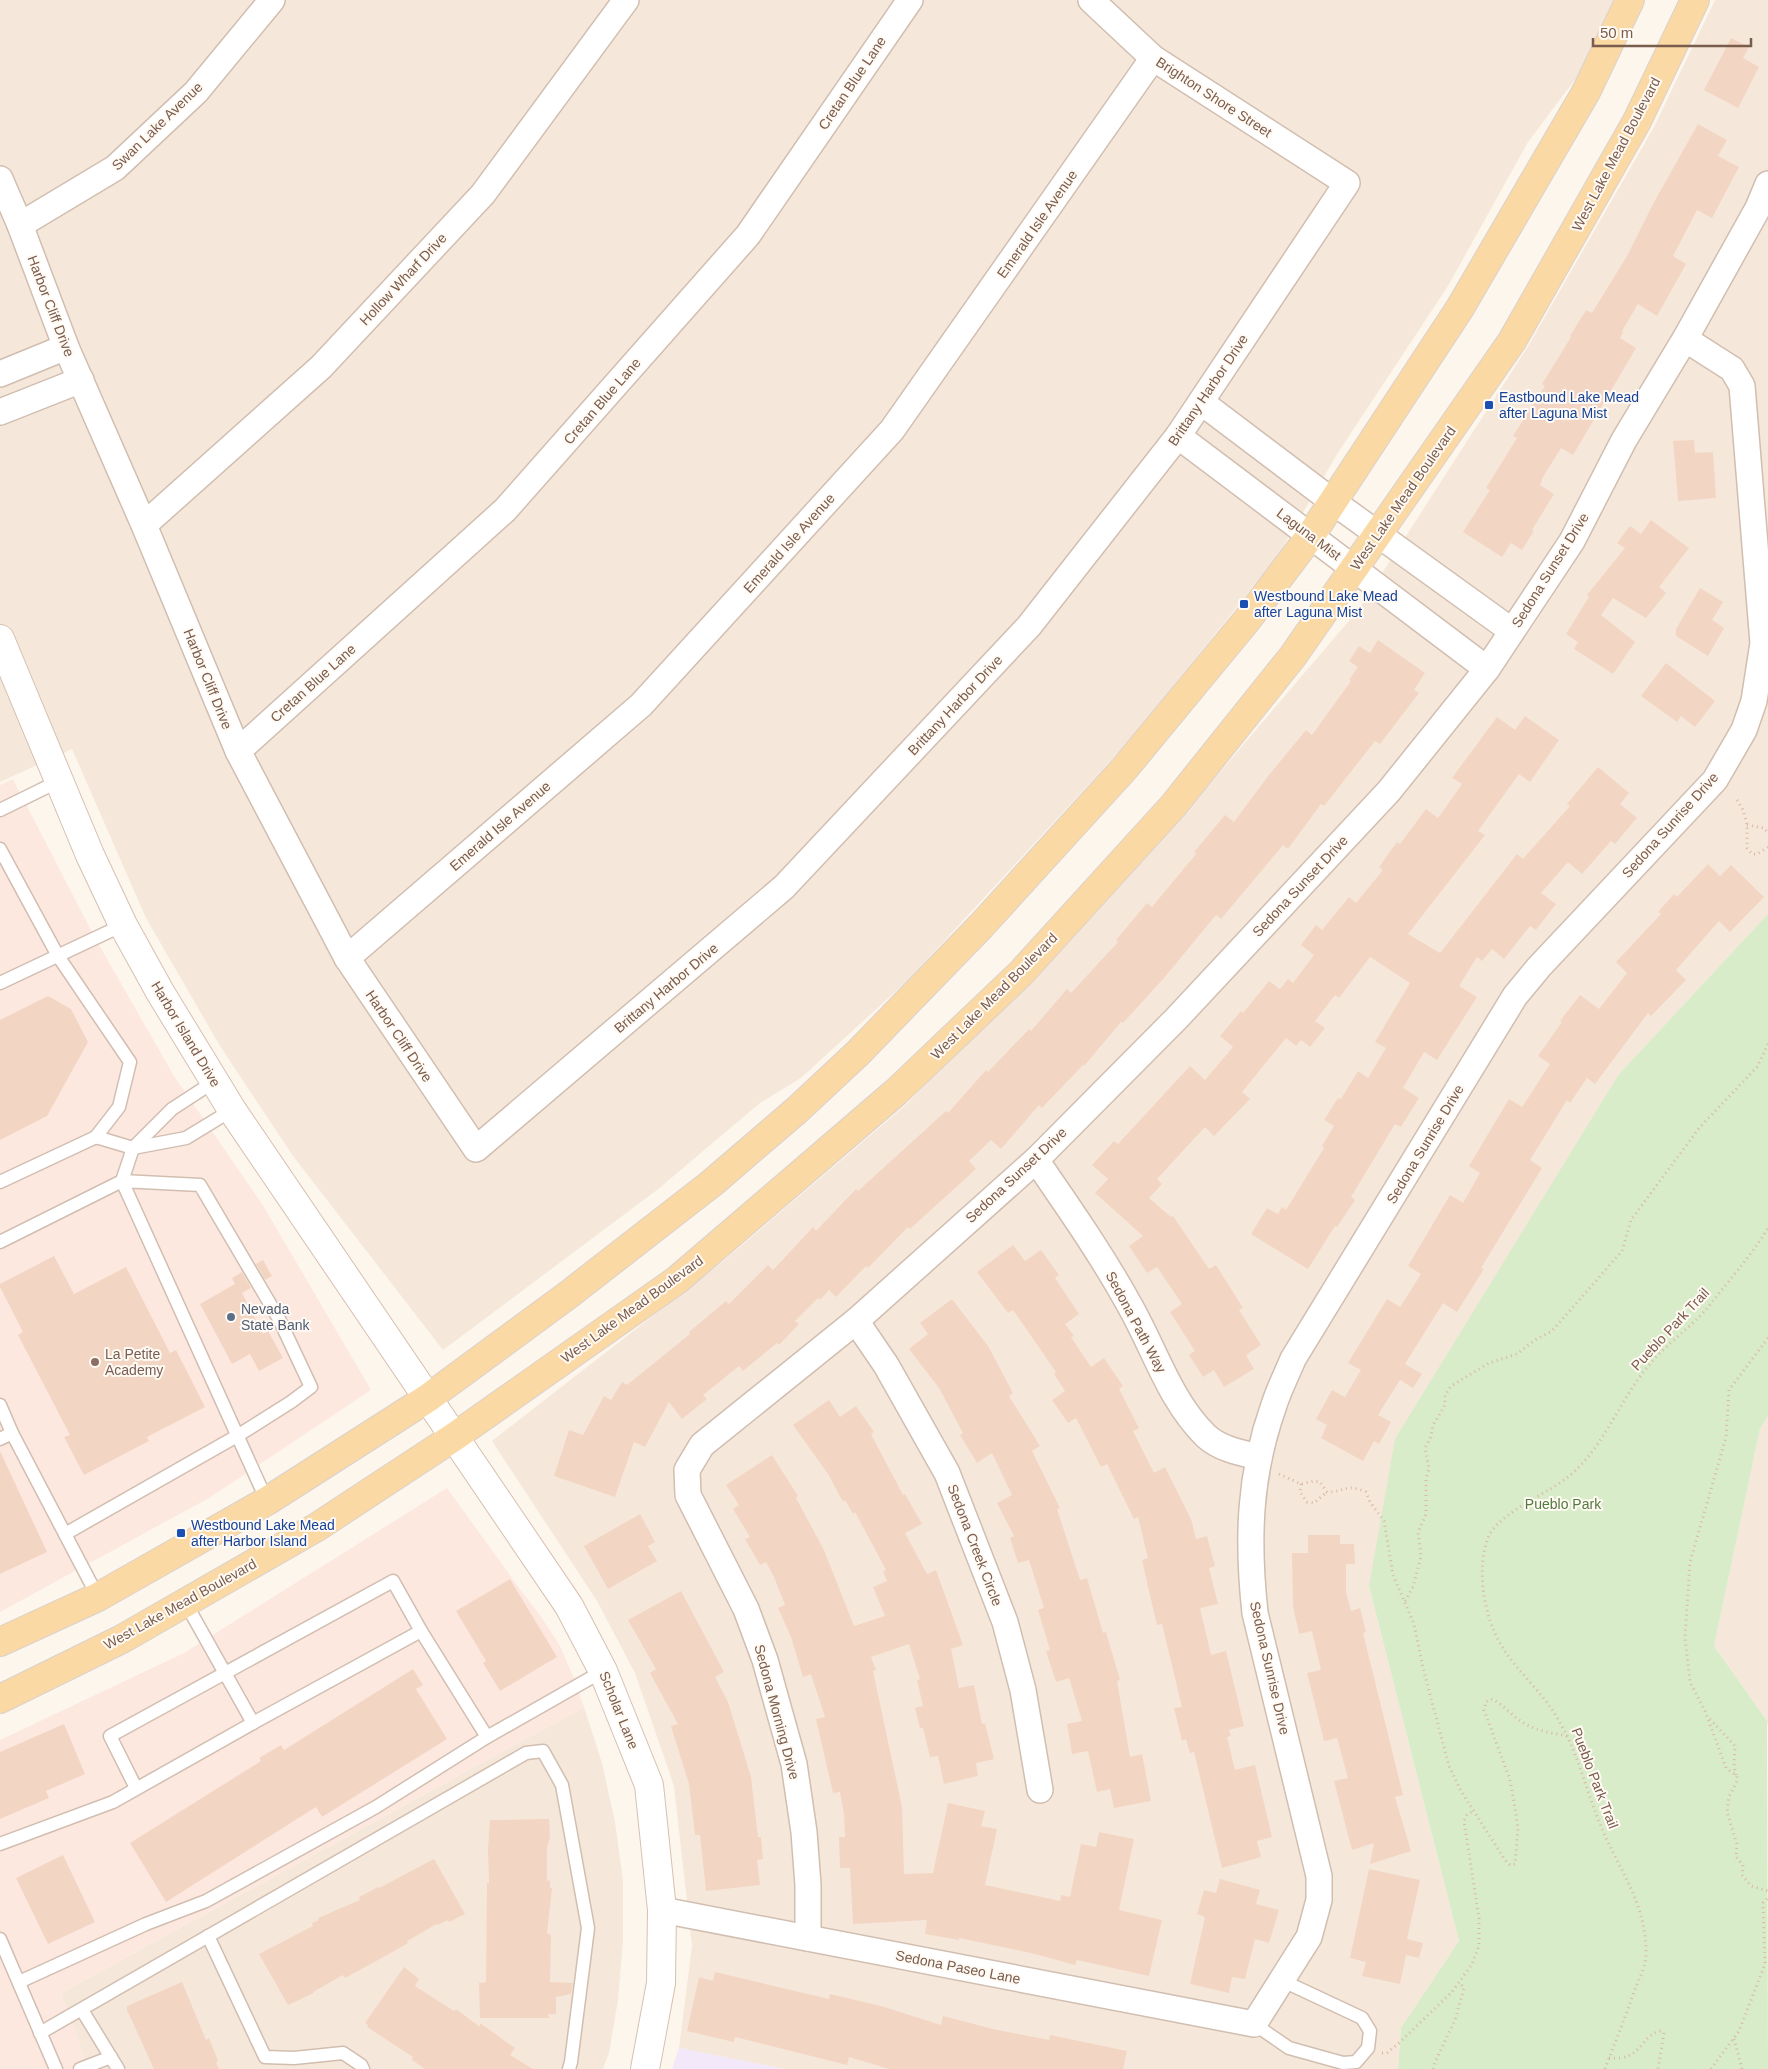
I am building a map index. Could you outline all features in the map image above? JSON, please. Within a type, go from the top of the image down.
[{"type":"main road","points":[[0,1642],[98,1597],[267,1501],[428,1398],[568,1295],[712,1183],[797,1110],[858,1053],[981,926],[1124,769],[1247,620],[1311,535],[1460,308],[1586,92],[1630,0]]},
{"type":"main road","name":"West Lake Mead Boulevard","points":[[0,1699],[122,1639],[317,1527],[454,1437],[677,1280],[896,1092],[1021,973],[1173,806],[1293,656],[1512,342],[1637,121],[1695,0]]},
{"type":"main road","points":[[0,1660],[24,1632]]},
{"type":"street","name":"Swan Lake Avenue","points":[[20,225],[115,168],[196,92],[272,0]]},
{"type":"street","name":"Hollow Wharf Drive","points":[[144,525],[321,367],[483,194],[626,0]]},
{"type":"street","name":"Cretan Blue Lane","points":[[238,751],[505,510],[748,235],[910,0]]},
{"type":"street","name":"Brighton Shore Street","points":[[1091,0],[1153,58],[1347,183]]},
{"type":"street","name":"Emerald Isle Avenue","points":[[347,958],[641,704],[892,430],[1153,58]]},
{"type":"street","name":"Harbor Cliff Drive","points":[[0,179],[20,225],[66,347],[144,525],[238,751],[347,958],[476,1149]]},
{"type":"street","name":"Brittany Harbor Drive","points":[[476,1149],[784,887],[1029,626],[1178,436],[1347,183]]},
{"type":"street","name":"Sedona Sunset Drive","points":[[687,1470],[702,1445],[856,1321],[1036,1160],[1176,1019],[1389,791],[1487,669],[1572,541],[1624,440],[1685,339],[1758,208],[1768,184]]},
{"type":"street","name":"Sedona Sunrise Drive","points":[[1254,2024],[1309,1937],[1319,1900],[1319,1876],[1255,1612],[1250,1568],[1250,1514],[1258,1464],[1274,1404],[1293,1359],[1515,996],[1539,967],[1715,780],[1744,730],[1754,701],[1763,643],[1742,386],[1732,369],[1685,339]]},
{"type":"street","points":[[0,374],[66,347]]},
{"type":"street","points":[[0,412],[81,380]]},
{"type":"street","points":[[1201,402],[1332,501],[1512,631]]},
{"type":"street","name":"Laguna Mist","points":[[1178,436],[1487,669]]},
{"type":"street","name":"Harbor Island Drive","points":[[0,639],[90,855],[123,925],[160,992],[232,1110],[428,1398]]},
{"type":"street","name":"Sedona Path Way","points":[[1036,1160],[1088,1236],[1131,1307],[1180,1405],[1208,1438],[1258,1464]]},
{"type":"street","name":"Sedona Creek Circle","points":[[856,1321],[886,1365],[947,1473],[1005,1622],[1023,1690],[1040,1790]]},
{"type":"street","name":"Scholar Lane","points":[[428,1398],[570,1606],[603,1671],[649,1785],[662,1910],[661,1982],[645,2069]]},
{"type":"street","name":"Sedona Morning Drive","points":[[687,1470],[688,1495],[746,1609],[765,1660],[794,1764],[804,1832],[808,1938]]},
{"type":"street","name":"Sedona Paseo Lane","points":[[662,1910],[1254,2024]]},
{"type":"lane","points":[[0,810],[59,781]]},
{"type":"lane","points":[[0,849],[58,956],[130,1062],[119,1107],[95,1138],[0,1182]]},
{"type":"lane","points":[[0,983],[123,925]]},
{"type":"lane","points":[[215,1081],[172,1109],[133,1148],[122,1181],[267,1501]]},
{"type":"lane","points":[[95,1138],[133,1148],[186,1138],[232,1110]]},
{"type":"lane","points":[[0,1242],[122,1181],[200,1185],[279,1319],[311,1387],[237,1436],[65,1534]]},
{"type":"lane","points":[[0,1405],[12,1433],[98,1597]]},
{"type":"lane","points":[[0,1439],[12,1433]]},
{"type":"lane","points":[[136,1788],[110,1736],[393,1581],[421,1631],[487,1737]]},
{"type":"lane","points":[[185,1602],[253,1723]]},
{"type":"lane","points":[[0,1844],[112,1802],[421,1631]]},
{"type":"lane","points":[[19,1982],[146,1924],[206,1901],[376,1807],[487,1737],[603,1671]]},
{"type":"lane","points":[[40,2032],[82,2010],[526,1753],[543,1751],[562,1785],[588,1928],[569,2069]]},
{"type":"lane","points":[[208,1936],[265,2057],[294,2058],[343,2053],[361,2065],[363,2069]]},
{"type":"lane","points":[[0,1939],[4,1958],[19,1982],[56,2069]]},
{"type":"lane","points":[[1254,2024],[1289,2048],[1343,2063],[1356,2062],[1368,2048],[1370,2031],[1362,2018],[1281,1980]]},
{"type":"lane","points":[[82,2010],[118,2069]]},
{"type":"lane","points":[[80,2069],[111,2057]]},
{"type":"path","points":[[1737,800],[1743,810],[1747,825],[1747,848],[1752,854],[1757,854],[1768,847]]},
{"type":"path","points":[[1747,825],[1764,828],[1768,833]]},
{"type":"path","points":[[1404,1602],[1413,1587],[1421,1556],[1418,1533],[1426,1514],[1426,1479],[1429,1468],[1425,1448],[1431,1437],[1433,1426],[1445,1405],[1445,1395],[1451,1386],[1489,1364],[1517,1354],[1535,1340],[1552,1331],[1622,1251],[1631,1220],[1700,1127],[1757,1067],[1768,1044]]},
{"type":"path","name":"Pueblo Park Trail","points":[[1605,2069],[1646,1958],[1645,1932],[1639,1906],[1629,1882],[1607,1842],[1568,1736],[1554,1710],[1501,1645],[1492,1625],[1481,1575],[1482,1556],[1488,1536],[1495,1525],[1553,1488],[1577,1470],[1591,1453],[1625,1397],[1650,1363],[1703,1313],[1757,1245],[1768,1228]]},
{"type":"path","points":[[1737,1776],[1726,1768],[1708,1717],[1690,1682],[1684,1638],[1690,1562],[1726,1436],[1729,1390],[1768,1338]]},
{"type":"path","points":[[1258,1464],[1301,1484],[1314,1481],[1320,1482],[1327,1492]]},
{"type":"path","points":[[1301,1484],[1300,1492],[1307,1502],[1314,1504],[1327,1492],[1350,1487],[1366,1492],[1370,1502],[1384,1521],[1392,1575],[1414,1624],[1425,1678],[1449,1766],[1461,1790],[1510,1865],[1515,1864],[1518,1828],[1510,1780],[1486,1719],[1484,1710],[1486,1702],[1491,1699],[1499,1702],[1523,1723],[1537,1730],[1568,1736]]},
{"type":"path","points":[[1708,1717],[1735,1746],[1734,1766],[1737,1781],[1730,1797],[1727,1812],[1737,1844],[1736,1857],[1743,1865],[1742,1875],[1751,1886],[1768,1891]]},
{"type":"path","points":[[1368,2048],[1380,2053],[1387,2053],[1460,1983],[1472,1964],[1479,1946],[1479,1918],[1464,1821],[1467,1815],[1474,1810]]},
{"type":"path","points":[[1711,2069],[1739,2031],[1764,1964],[1763,1903],[1768,1898]]},
{"type":"path","points":[[1433,2069],[1434,2062],[1458,2010],[1464,1988],[1460,1983]]},
{"type":"path","points":[[1609,2058],[1622,2059],[1636,2052],[1650,2037],[1656,2032],[1661,2031],[1664,2033],[1658,2069]]},
{"type":"path","points":[[1734,2038],[1742,2069]]},
{"type":"shaded area","points":[[0,0],[1614,0],[1577,77],[1528,142],[1448,286],[1339,451],[1277,557],[1129,741],[909,979],[801,1078],[760,1103],[657,1190],[443,1350],[293,1156],[220,1046],[146,918],[72,749],[0,782]]},
{"type":"shaded area","points":[[1715,0],[1768,0],[1768,914],[1619,1074],[1369,1586],[1459,1941],[1401,2028],[1398,2069],[784,2069],[679,2048],[692,1946],[674,1786],[635,1673],[597,1601],[492,1441],[722,1262],[907,1104],[1179,820],[1359,609],[1527,348],[1654,127]]},
{"type":"shaded area","points":[[13,779],[95,938],[174,1076],[264,1207],[371,1390],[209,1498],[0,1612],[0,785]]},
{"type":"shaded area","points":[[1768,1416],[1768,1727],[1767,1721],[1714,1646],[1760,1429]]},
{"type":"shaded area","points":[[447,1488],[542,1618],[560,1646],[584,1707],[61,1993],[88,2069],[0,2069],[0,1740],[184,1653]]},
{"type":"shaded area","points":[[584,1707],[602,1763],[615,1822],[623,1881],[623,1940],[618,2000],[609,2053],[603,2069],[88,2069],[61,1993]]},
{"type":"shaded area","points":[[679,2048],[784,2069],[672,2069]]},
{"type":"green space","name":"Pueblo Park","points":[[1768,914],[1768,1416],[1760,1429],[1714,1646],[1767,1721],[1768,2069],[1398,2069],[1401,2028],[1459,1941],[1369,1586],[1395,1439],[1619,1074]]},
{"type":"building","points":[[1731,38],[1749,47],[1743,58],[1759,67],[1738,108],[1704,90]]},
{"type":"building","points":[[1698,124],[1727,140],[1718,156],[1739,167],[1712,218],[1697,210],[1673,256],[1686,264],[1657,316],[1638,304],[1622,331],[1620,338],[1636,348],[1573,455],[1561,448],[1543,477],[1540,485],[1554,494],[1522,550],[1511,543],[1502,557],[1463,532],[1490,490],[1486,488],[1517,438],[1513,436],[1545,386],[1542,384],[1586,310],[1592,313],[1627,256],[1653,204]]},
{"type":"building","points":[[1694,440],[1695,453],[1713,452],[1716,498],[1678,501],[1673,441]]},
{"type":"building","points":[[1651,520],[1689,548],[1659,587],[1666,593],[1646,618],[1613,598],[1601,615],[1635,642],[1613,674],[1574,649],[1578,642],[1566,634],[1589,597],[1587,595],[1625,548],[1617,543],[1630,526],[1641,534]]},
{"type":"building","points":[[1700,588],[1723,602],[1712,620],[1724,628],[1708,656],[1676,636],[1676,629]]},
{"type":"building","points":[[1378,640],[1425,673],[1414,690],[1419,693],[1380,744],[1375,741],[1324,806],[1321,804],[1288,849],[1283,845],[1221,919],[1216,915],[1164,978],[1123,1023],[1121,1022],[1084,1066],[1042,1108],[1039,1105],[1001,1149],[991,1140],[969,1161],[976,1169],[910,1229],[908,1227],[868,1268],[866,1266],[836,1297],[829,1290],[820,1300],[818,1298],[795,1321],[799,1324],[779,1345],[777,1343],[743,1371],[739,1366],[703,1395],[707,1399],[682,1419],[669,1402],[645,1447],[634,1442],[615,1497],[554,1476],[569,1430],[583,1435],[604,1396],[611,1400],[622,1382],[627,1385],[690,1334],[689,1332],[726,1301],[729,1304],[768,1265],[773,1270],[813,1227],[816,1231],[856,1189],[858,1191],[946,1111],[948,1113],[986,1070],[988,1072],[1029,1029],[1031,1031],[1067,989],[1071,993],[1118,942],[1116,940],[1147,903],[1152,907],[1196,854],[1194,852],[1225,815],[1234,822],[1306,730],[1312,735],[1351,681],[1349,680],[1358,667],[1349,661],[1359,646],[1370,653]]},
{"type":"building","points":[[1666,663],[1715,701],[1695,727],[1681,716],[1677,722],[1641,696]]},
{"type":"building","points":[[1525,716],[1559,740],[1530,782],[1519,774],[1478,831],[1485,835],[1408,934],[1440,953],[1517,854],[1523,859],[1570,806],[1567,804],[1598,767],[1629,793],[1620,804],[1637,818],[1615,844],[1611,841],[1582,874],[1568,862],[1541,893],[1556,904],[1536,930],[1530,926],[1504,959],[1492,949],[1482,961],[1477,957],[1459,986],[1477,997],[1437,1060],[1424,1052],[1403,1088],[1419,1098],[1401,1127],[1395,1124],[1351,1197],[1355,1200],[1337,1227],[1335,1226],[1308,1269],[1251,1234],[1267,1208],[1278,1214],[1282,1207],[1286,1210],[1324,1148],[1322,1146],[1334,1126],[1324,1120],[1338,1098],[1341,1099],[1358,1071],[1368,1078],[1386,1048],[1375,1042],[1410,983],[1370,957],[1339,998],[1335,995],[1315,1021],[1325,1028],[1310,1047],[1301,1040],[1296,1046],[1286,1038],[1242,1092],[1250,1099],[1214,1136],[1205,1127],[1157,1179],[1162,1184],[1149,1198],[1171,1217],[1173,1216],[1209,1269],[1216,1265],[1243,1308],[1239,1310],[1261,1345],[1246,1355],[1254,1369],[1224,1387],[1214,1370],[1203,1377],[1189,1355],[1195,1351],[1170,1312],[1182,1304],[1157,1267],[1147,1273],[1129,1246],[1143,1236],[1095,1193],[1108,1179],[1092,1165],[1114,1141],[1118,1144],[1190,1066],[1205,1080],[1233,1047],[1220,1036],[1241,1011],[1243,1013],[1269,981],[1280,989],[1288,979],[1293,983],[1314,955],[1301,945],[1316,925],[1322,930],[1349,897],[1356,903],[1383,870],[1379,867],[1397,842],[1400,844],[1426,809],[1438,818],[1462,784],[1452,778],[1497,717],[1515,730]]},
{"type":"building","points":[[1708,864],[1720,876],[1731,865],[1764,897],[1730,932],[1719,921],[1676,970],[1686,980],[1651,1016],[1648,1013],[1595,1084],[1587,1078],[1570,1103],[1567,1100],[1530,1160],[1542,1168],[1481,1268],[1484,1269],[1457,1312],[1443,1303],[1405,1364],[1422,1374],[1413,1388],[1400,1380],[1378,1415],[1391,1422],[1379,1444],[1374,1441],[1363,1461],[1321,1438],[1327,1425],[1316,1419],[1332,1390],[1345,1397],[1361,1370],[1348,1363],[1387,1299],[1400,1307],[1421,1274],[1408,1266],[1450,1195],[1463,1203],[1480,1173],[1469,1166],[1509,1099],[1522,1107],[1550,1064],[1538,1056],[1562,1022],[1560,1021],[1580,995],[1599,1009],[1627,973],[1616,962],[1661,914],[1658,912],[1674,894],[1677,897]]},
{"type":"building","points":[[48,996],[71,1009],[88,1042],[47,1116],[0,1140],[0,1020]]},
{"type":"building","points":[[1013,1245],[1025,1261],[1041,1250],[1059,1275],[1055,1278],[1079,1314],[1065,1324],[1074,1336],[1071,1337],[1091,1367],[1104,1358],[1123,1386],[1119,1389],[1139,1428],[1133,1431],[1154,1473],[1165,1467],[1191,1519],[1196,1539],[1207,1536],[1215,1566],[1209,1568],[1218,1604],[1200,1608],[1211,1655],[1226,1651],[1244,1726],[1229,1730],[1231,1736],[1227,1737],[1235,1770],[1255,1765],[1272,1837],[1257,1841],[1261,1857],[1222,1868],[1194,1752],[1190,1753],[1186,1739],[1182,1741],[1174,1708],[1182,1707],[1162,1624],[1157,1625],[1149,1591],[1142,1560],[1148,1558],[1138,1517],[1134,1519],[1107,1464],[1101,1467],[1076,1418],[1068,1423],[1052,1400],[1065,1391],[1054,1374],[1056,1372],[1013,1310],[1008,1313],[977,1272]]},
{"type":"building","points":[[54,1256],[74,1294],[126,1267],[170,1353],[176,1350],[205,1407],[147,1437],[149,1441],[84,1475],[64,1437],[70,1435],[18,1335],[23,1332],[0,1287],[0,1284]]},
{"type":"building","points":[[263,1260],[272,1276],[265,1280],[256,1264]]},
{"type":"building","name":"Nevada State Bank","points":[[242,1272],[251,1288],[242,1293],[263,1334],[268,1331],[283,1358],[259,1371],[250,1354],[232,1364],[200,1304],[235,1284],[232,1278]]},
{"type":"building","points":[[952,1299],[988,1346],[1013,1393],[1009,1396],[1040,1446],[1032,1451],[1060,1508],[1057,1509],[1080,1580],[1087,1578],[1103,1633],[1106,1632],[1120,1680],[1117,1681],[1130,1757],[1142,1754],[1151,1801],[1114,1808],[1110,1789],[1097,1792],[1088,1751],[1072,1754],[1067,1724],[1082,1721],[1069,1678],[1056,1682],[1046,1651],[1050,1650],[1038,1610],[1044,1608],[1029,1560],[1018,1563],[1010,1538],[1014,1536],[997,1503],[1012,1495],[992,1453],[977,1463],[960,1435],[963,1433],[939,1388],[909,1349],[928,1334],[920,1323]]},
{"type":"building","points":[[829,1400],[840,1417],[856,1406],[874,1432],[871,1434],[903,1495],[905,1494],[922,1524],[905,1533],[927,1574],[936,1570],[963,1645],[951,1649],[959,1688],[974,1685],[982,1724],[985,1723],[994,1759],[976,1763],[978,1776],[944,1784],[938,1756],[930,1757],[923,1728],[920,1728],[915,1708],[923,1706],[917,1680],[920,1679],[909,1644],[871,1657],[876,1670],[873,1671],[902,1807],[904,1874],[933,1873],[948,1803],[985,1811],[981,1826],[997,1829],[985,1885],[1060,1901],[1061,1895],[1070,1897],[1081,1844],[1096,1847],[1099,1832],[1134,1839],[1119,1910],[1162,1920],[1149,1976],[1077,1960],[1075,1965],[1031,1953],[959,1938],[959,1940],[925,1934],[927,1920],[853,1924],[850,1868],[840,1868],[839,1837],[845,1837],[844,1814],[840,1792],[833,1793],[816,1719],[825,1717],[811,1674],[803,1677],[791,1637],[778,1608],[785,1605],[774,1577],[766,1562],[760,1565],[745,1539],[750,1537],[733,1509],[739,1505],[726,1485],[772,1455],[798,1496],[796,1498],[824,1550],[854,1626],[885,1616],[873,1587],[887,1581],[883,1571],[886,1570],[855,1512],[853,1514],[845,1500],[843,1502],[828,1474],[793,1425]]},
{"type":"building","points":[[0,1451],[47,1552],[0,1574]]},
{"type":"building","points":[[640,1514],[655,1542],[648,1546],[657,1561],[608,1589],[584,1546]]},
{"type":"building","points":[[1308,1535],[1340,1535],[1340,1544],[1354,1544],[1355,1564],[1346,1564],[1346,1592],[1351,1611],[1360,1608],[1366,1632],[1363,1633],[1403,1795],[1395,1797],[1411,1851],[1370,1864],[1374,1843],[1352,1850],[1334,1781],[1348,1778],[1337,1738],[1324,1741],[1307,1673],[1321,1670],[1312,1631],[1299,1634],[1293,1606],[1292,1553],[1308,1553]]},
{"type":"building","points":[[510,1579],[557,1657],[500,1691],[483,1663],[486,1661],[456,1611]]},
{"type":"building","points":[[681,1591],[724,1672],[715,1677],[728,1702],[751,1777],[758,1837],[761,1837],[763,1859],[757,1860],[760,1885],[706,1891],[700,1835],[695,1835],[689,1784],[671,1726],[678,1724],[650,1673],[656,1669],[628,1620]]},
{"type":"building","points":[[413,1669],[423,1685],[416,1689],[447,1739],[322,1817],[316,1807],[166,1902],[130,1843],[261,1761],[259,1758],[281,1745],[284,1750]]},
{"type":"building","points":[[64,1724],[85,1774],[46,1791],[49,1798],[0,1819],[0,1752]]},
{"type":"building","points":[[549,1819],[550,1837],[547,1848],[547,1880],[550,1881],[550,1888],[552,1888],[547,1934],[551,1936],[550,1982],[573,1983],[571,1994],[556,1997],[556,2014],[548,2014],[549,2018],[480,2018],[479,1983],[486,1982],[490,1820]]},
{"type":"building","points":[[63,1855],[95,1922],[48,1944],[16,1878]]},
{"type":"building","points":[[434,1859],[465,1914],[449,1922],[447,1920],[437,1924],[407,1941],[408,1943],[345,1978],[343,1975],[314,1993],[288,2005],[259,1954],[313,1926],[312,1923],[319,1920],[318,1918],[360,1900],[359,1897]]},
{"type":"building","points":[[1369,1869],[1420,1880],[1407,1939],[1423,1943],[1419,1958],[1406,1955],[1400,1984],[1362,1976],[1366,1962],[1350,1958]]},
{"type":"building","points":[[1220,1879],[1260,1890],[1256,1904],[1279,1910],[1269,1943],[1255,1939],[1245,1979],[1232,1977],[1229,1993],[1190,1984],[1205,1917],[1197,1914],[1204,1890],[1216,1893]]},
{"type":"building","points":[[404,1967],[419,1979],[415,1986],[454,2011],[456,2009],[480,2027],[480,2023],[515,2048],[510,2055],[533,2069],[425,2069],[412,2060],[413,2057],[367,2027],[368,2025],[365,2023]]},
{"type":"building","points":[[715,1972],[829,1999],[830,1994],[881,2006],[941,2025],[943,2016],[993,2029],[1049,2040],[1050,2035],[1127,2051],[1123,2069],[889,2069],[849,2057],[847,2065],[735,2037],[734,2042],[687,2031],[699,1977],[713,1981]]},
{"type":"building","points":[[182,1982],[206,2040],[209,2038],[218,2061],[216,2063],[219,2069],[154,2069],[127,2010],[127,2006]]},
{"type":"place","name":"Eastbound Lake Mead after Laguna Mist","points":[[1489,405]]},
{"type":"place","name":"Westbound Lake Mead after Laguna Mist","points":[[1244,604]]},
{"type":"place","name":"Nevada State Bank","points":[[231,1317]]},
{"type":"place","name":"La Petite Academy","points":[[95,1362]]},
{"type":"place","name":"Westbound Lake Mead after Harbor Island","points":[[181,1533]]}]
